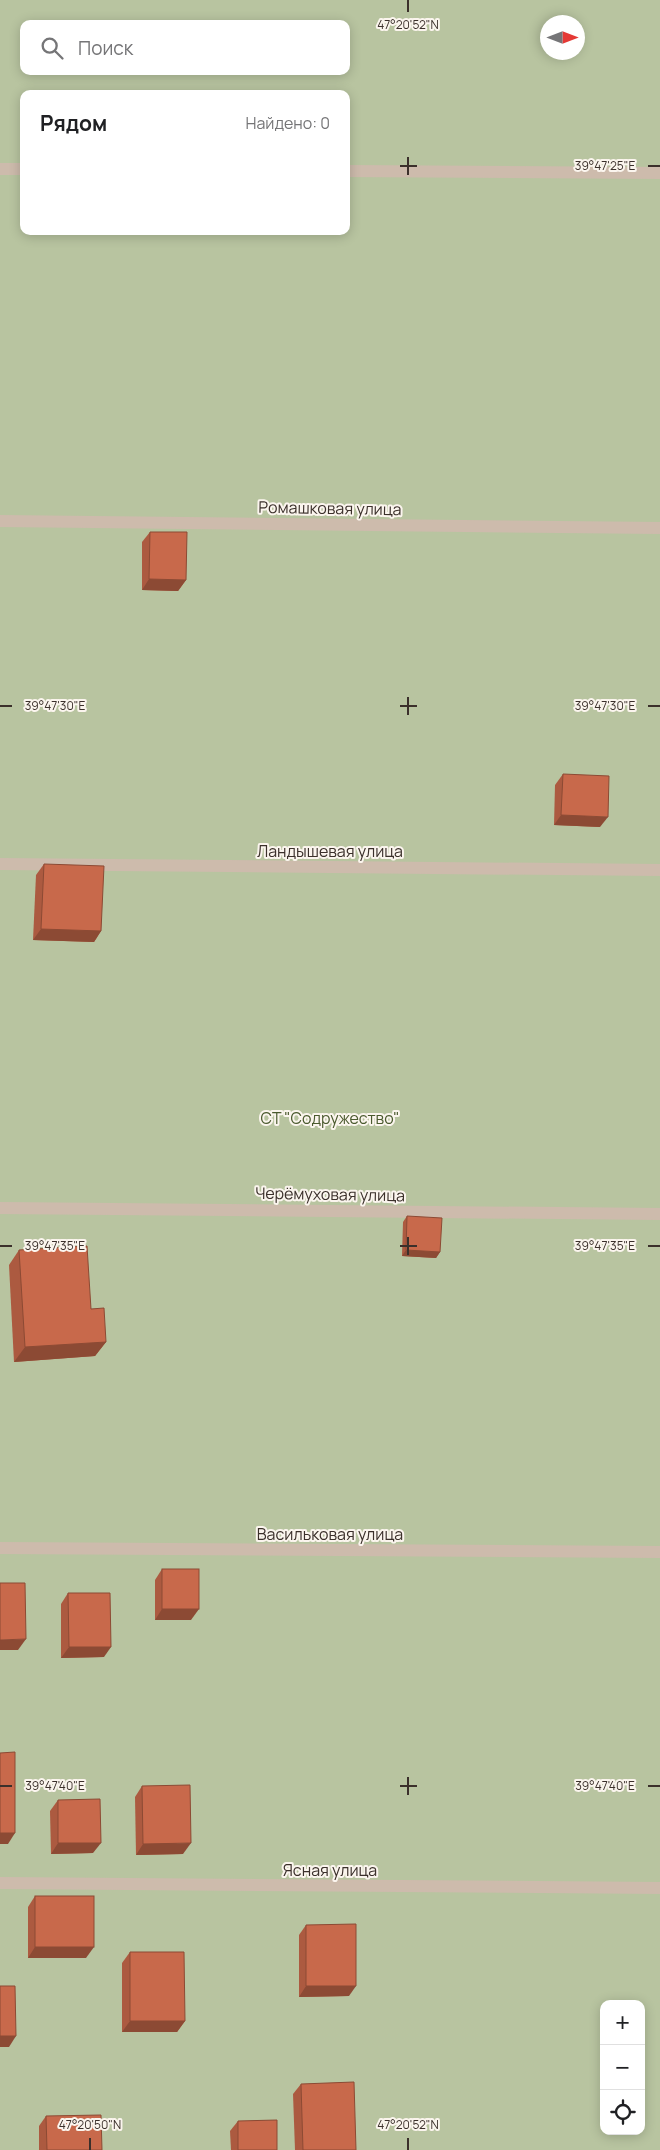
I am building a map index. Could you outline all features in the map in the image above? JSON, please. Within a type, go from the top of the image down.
[{"type":"lane","points":[[0,169],[20,169]]},
{"type":"lane","points":[[350,171],[660,173]]},
{"type":"lane","name":"Ромашковая улица","points":[[0,521],[660,528]]},
{"type":"lane","name":"Ландышевая улица","points":[[0,864],[660,870]]},
{"type":"lane","name":"Черёмуховая улица","points":[[0,1208],[660,1214]]},
{"type":"lane","name":"Васильковая улица","points":[[0,1548],[660,1552]]},
{"type":"lane","name":"Ясная улица","points":[[0,1884],[660,1888]]},
{"type":"green space","name":"СТ \"Содружество\"","points":[[0,0],[660,0],[660,2150],[0,2150]]},
{"type":"building","points":[[150,532],[187,532],[186,580],[149,579]]},
{"type":"building","points":[[563,774],[609,776],[608,817],[561,815]]},
{"type":"building","points":[[44,864],[104,866],[101,931],[41,929]]},
{"type":"building","points":[[407,1216],[442,1218],[440,1252],[406,1250]]},
{"type":"building","points":[[87,1246],[91,1309],[104,1308],[106,1342],[25,1347],[19,1250]]},
{"type":"building","points":[[162,1569],[199,1569],[199,1609],[162,1609]]},
{"type":"building","points":[[0,1583],[25,1583],[26,1639],[0,1640]]},
{"type":"building","points":[[68,1593],[110,1593],[111,1647],[69,1647]]},
{"type":"building","points":[[15,1752],[15,1833],[0,1833],[0,1753]]},
{"type":"building","points":[[190,1785],[191,1843],[143,1844],[142,1786]]},
{"type":"building","points":[[100,1799],[101,1843],[58,1843],[58,1800]]},
{"type":"building","points":[[35,1896],[94,1896],[94,1947],[35,1947]]},
{"type":"building","points":[[356,1924],[356,1986],[306,1986],[306,1925]]},
{"type":"building","points":[[130,1952],[184,1952],[185,2021],[130,2021]]},
{"type":"building","points":[[0,1986],[15,1986],[16,2036],[0,2036]]},
{"type":"building","points":[[354,2082],[356,2150],[303,2150],[301,2084]]},
{"type":"building","points":[[101,2115],[102,2150],[47,2150],[46,2116]]},
{"type":"building","points":[[277,2120],[277,2150],[238,2150],[238,2121]]}]
